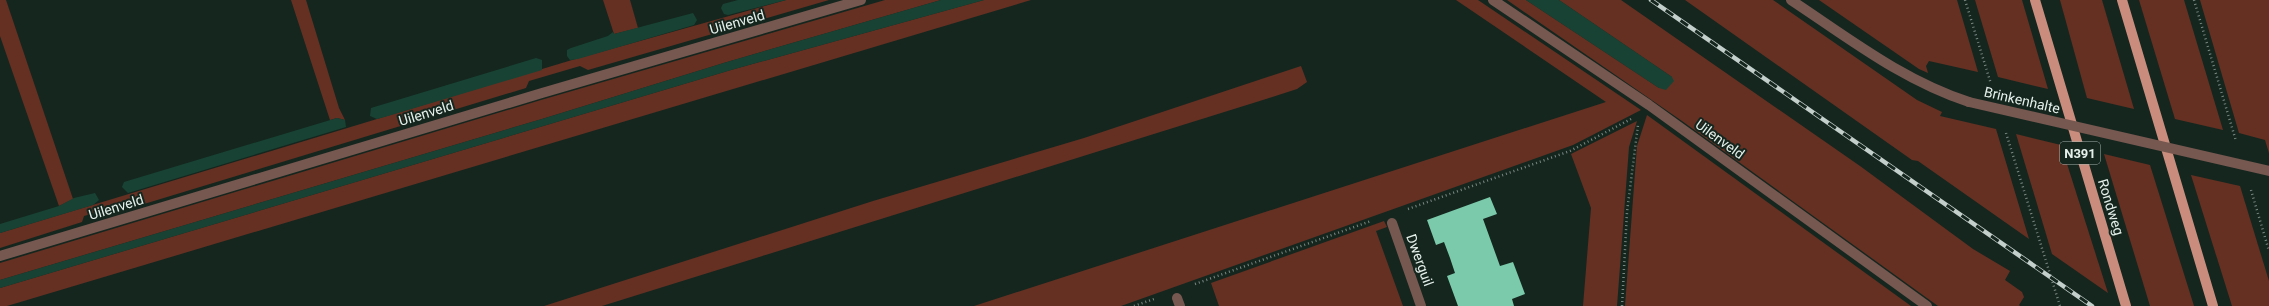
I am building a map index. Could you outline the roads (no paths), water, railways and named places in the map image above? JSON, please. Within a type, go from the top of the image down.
[{"type":"main road","name":"Rondweg","points":[[2035,0],[2126,306]]},
{"type":"main road","points":[[2122,0],[2213,306]]},
{"type":"street","name":"Uilenveld","points":[[0,256],[542,93],[861,0]]},
{"type":"street","name":"Uilenveld","points":[[1493,0],[1649,105],[1927,306]]},
{"type":"street","name":"Brinkenhalte","points":[[1792,0],[1909,78],[1945,94],[1969,102],[2269,171]]},
{"type":"street","name":"Dwerguil","points":[[1392,224],[1421,306]]},
{"type":"railway","points":[[1651,0],[2092,306]]}]
